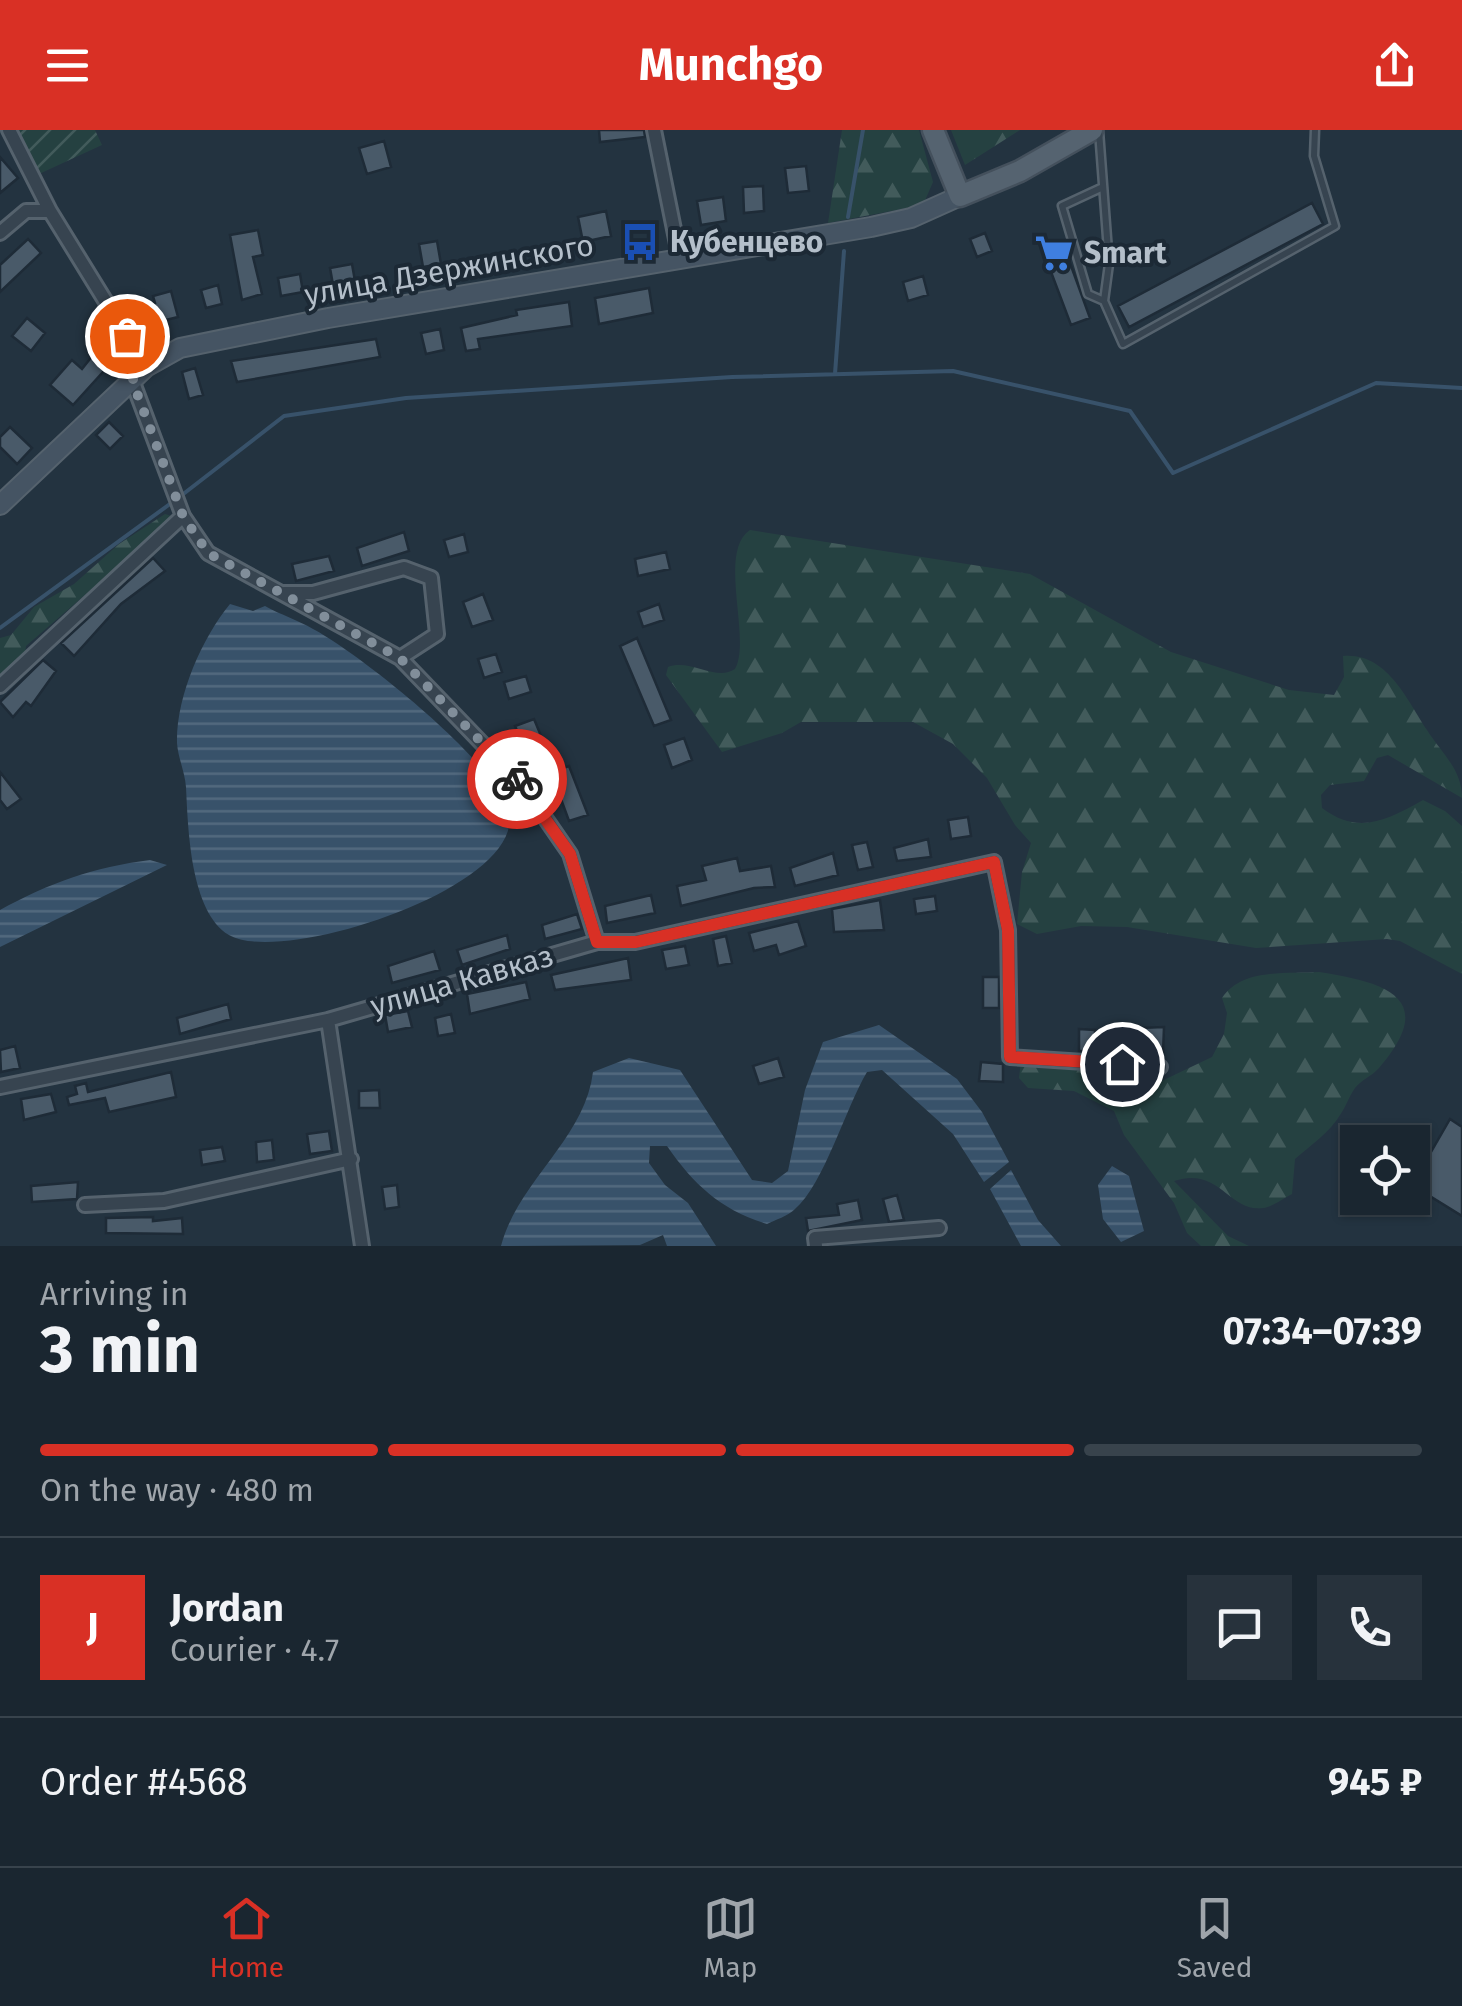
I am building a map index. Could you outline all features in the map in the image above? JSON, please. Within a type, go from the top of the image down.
[{"type":"main road","points":[[934,130],[960,196],[1095,130]]},
{"type":"main road","name":"улица Дзержинского","points":[[0,505],[139,373],[202,342],[884,224],[911,218],[960,196]]},
{"type":"street","points":[[9,130],[139,373],[183,516],[208,553],[400,658],[523,786],[542,813],[570,854],[597,942]]},
{"type":"street","points":[[654,130],[680,259]]},
{"type":"street","points":[[0,233],[26,211],[50,211]]},
{"type":"street","points":[[0,686],[183,516]]},
{"type":"street","points":[[284,594],[313,593],[404,568],[430,578],[438,634],[400,658]]},
{"type":"street","name":"улица Кавказ","points":[[0,1087],[328,1020],[597,942],[636,942],[994,862],[1008,930],[1010,1057],[1160,1066]]},
{"type":"street","points":[[328,1020],[362,1246]]},
{"type":"street","points":[[85,1205],[164,1201],[351,1159]]},
{"type":"street","points":[[816,1246],[815,1238],[939,1228]]},
{"type":"lane","points":[[1095,130],[1109,264],[1104,301],[1124,344],[1335,226],[1314,156],[1316,130]]},
{"type":"lane","points":[[1103,187],[1062,206],[1088,294],[1104,301]]},
{"type":"green space","points":[[16,130],[95,130],[102,145],[39,174]]},
{"type":"green space","points":[[842,130],[919,130],[933,182],[923,205],[828,223]]},
{"type":"green space","points":[[951,130],[1020,130],[965,165]]},
{"type":"green space","points":[[165,514],[175,517],[26,646],[23,669],[0,687],[0,638],[11,635],[34,607],[74,584],[119,544]]},
{"type":"green space","points":[[750,530],[1030,574],[1171,652],[1289,690],[1334,695],[1344,677],[1343,656],[1372,662],[1394,680],[1450,762],[1459,779],[1462,798],[1388,755],[1377,758],[1364,781],[1330,785],[1321,795],[1322,808],[1360,823],[1384,819],[1423,800],[1445,811],[1462,826],[1462,974],[1400,941],[1387,939],[1256,948],[1127,927],[1081,926],[1037,934],[1017,924],[1022,872],[1031,843],[1015,825],[987,778],[953,744],[913,722],[801,722],[782,733],[722,752],[666,675],[668,667],[676,665],[720,673],[735,669],[740,638],[736,557]]},
{"type":"green space","points":[[1319,972],[1382,988],[1396,997],[1404,1009],[1405,1024],[1397,1044],[1379,1068],[1355,1088],[1336,1121],[1295,1159],[1292,1194],[1267,1207],[1251,1208],[1203,1180],[1174,1181],[1228,1236],[1249,1246],[1201,1246],[1187,1233],[1174,1203],[1124,1135],[1114,1111],[1074,1091],[1028,1088],[1019,1078],[1021,1061],[1031,1059],[1060,1068],[1101,1067],[1127,1083],[1149,1087],[1212,1057],[1224,1034],[1227,1013],[1222,998],[1231,988],[1266,974]]},
{"type":"water","points":[[230,604],[253,611],[265,606],[334,642],[393,685],[481,767],[500,792],[509,813],[503,841],[479,868],[441,893],[344,930],[297,940],[257,942],[229,935],[216,924],[206,908],[194,867],[177,743],[181,707],[193,669]]},
{"type":"water","points":[[150,860],[167,865],[0,947],[0,910],[72,878]]},
{"type":"water","points":[[879,1025],[957,1079],[982,1112],[1009,1162],[984,1182],[953,1134],[882,1070],[867,1072],[815,1182],[795,1209],[781,1218],[767,1224],[736,1211],[698,1184],[667,1146],[650,1146],[649,1163],[665,1185],[688,1203],[716,1246],[667,1246],[663,1235],[640,1245],[501,1246],[521,1201],[578,1118],[593,1072],[629,1058],[680,1070],[752,1180],[772,1183],[788,1171],[805,1090],[823,1042]]},
{"type":"water","points":[[1112,1166],[1129,1176],[1144,1231],[1121,1242],[1103,1219],[1098,1185]]},
{"type":"water","points":[[1011,1170],[1038,1220],[1061,1246],[1021,1246],[990,1189]]},
{"type":"building","points":[[599,130],[644,130],[645,137],[600,142]]},
{"type":"building","points":[[384,141],[391,167],[367,174],[359,148]]},
{"type":"building","points":[[0,157],[18,178],[0,193]]},
{"type":"building","points":[[806,166],[809,191],[788,193],[785,168]]},
{"type":"building","points":[[763,186],[764,211],[744,213],[743,187]]},
{"type":"building","points":[[723,197],[726,221],[701,225],[697,201]]},
{"type":"building","points":[[1312,203],[1323,224],[1129,327],[1118,306]]},
{"type":"building","points":[[606,211],[611,236],[583,242],[578,217]]},
{"type":"building","points":[[258,230],[263,255],[253,257],[262,294],[242,300],[230,235]]},
{"type":"building","points":[[985,233],[992,251],[977,257],[970,239]]},
{"type":"building","points":[[28,239],[41,253],[0,292],[0,265]]},
{"type":"building","points":[[437,241],[441,264],[423,267],[419,244]]},
{"type":"building","points":[[1062,241],[1090,318],[1071,325],[1042,248]]},
{"type":"building","points":[[352,264],[355,281],[333,285],[330,268]]},
{"type":"building","points":[[300,274],[303,292],[281,296],[278,278]]},
{"type":"building","points":[[923,276],[928,295],[908,301],[903,282]]},
{"type":"building","points":[[218,285],[222,304],[206,308],[201,290]]},
{"type":"building","points":[[649,288],[653,313],[599,324],[595,298]]},
{"type":"building","points":[[171,291],[178,317],[138,327],[133,310],[155,303],[153,296]]},
{"type":"building","points":[[569,302],[572,326],[478,339],[480,349],[466,351],[461,328],[517,315],[516,310]]},
{"type":"building","points":[[27,318],[45,333],[31,351],[12,336]]},
{"type":"building","points":[[440,329],[444,350],[426,354],[421,333]]},
{"type":"building","points":[[376,339],[380,357],[237,382],[231,361]]},
{"type":"building","points":[[97,350],[112,362],[73,405],[50,385],[72,360],[82,369]]},
{"type":"building","points":[[195,368],[203,395],[189,399],[182,372]]},
{"type":"building","points":[[109,422],[123,436],[110,449],[96,435]]},
{"type":"building","points":[[10,427],[32,448],[17,464],[0,447],[0,437]]},
{"type":"building","points":[[404,532],[409,551],[362,566],[357,548]]},
{"type":"building","points":[[464,534],[468,552],[449,557],[444,540]]},
{"type":"building","points":[[666,552],[670,569],[638,576],[635,559]]},
{"type":"building","points":[[329,556],[334,571],[296,581],[292,564]]},
{"type":"building","points":[[153,558],[165,571],[121,604],[74,656],[61,643]]},
{"type":"building","points":[[483,594],[493,620],[472,627],[463,602]]},
{"type":"building","points":[[659,604],[664,620],[643,627],[638,612]]},
{"type":"building","points":[[637,638],[671,720],[654,726],[620,646]]},
{"type":"building","points":[[496,654],[502,672],[484,678],[478,659]]},
{"type":"building","points":[[43,660],[56,671],[31,706],[26,702],[13,717],[0,702]]},
{"type":"building","points":[[526,676],[531,692],[509,699],[504,682]]},
{"type":"building","points":[[534,719],[544,743],[526,751],[515,726]]},
{"type":"building","points":[[684,738],[692,760],[672,768],[664,745]]},
{"type":"building","points":[[569,766],[588,815],[569,821],[551,772]]},
{"type":"building","points":[[0,772],[21,799],[7,809],[0,800]]},
{"type":"building","points":[[968,817],[971,836],[951,839],[948,820]]},
{"type":"building","points":[[928,839],[931,857],[897,861],[894,848]]},
{"type":"building","points":[[867,842],[873,867],[858,870],[852,845]]},
{"type":"building","points":[[833,853],[838,875],[795,886],[790,868]]},
{"type":"building","points":[[737,858],[740,871],[771,866],[775,887],[754,888],[681,906],[677,886],[706,880],[702,866]]},
{"type":"building","points":[[651,895],[655,913],[607,923],[605,906]]},
{"type":"building","points":[[935,896],[937,911],[916,914],[914,899]]},
{"type":"building","points":[[880,900],[884,930],[834,932],[832,909]]},
{"type":"building","points":[[577,914],[582,929],[545,939],[542,925]]},
{"type":"building","points":[[798,921],[806,946],[779,955],[776,945],[754,951],[749,933]]},
{"type":"building","points":[[507,935],[510,949],[462,965],[457,950]]},
{"type":"building","points":[[726,936],[732,963],[718,966],[713,939]]},
{"type":"building","points":[[685,946],[689,965],[666,969],[662,950]]},
{"type":"building","points":[[434,951],[440,970],[392,983],[388,966]]},
{"type":"building","points":[[628,958],[631,980],[555,990],[551,975]]},
{"type":"building","points":[[983,977],[999,977],[999,1008],[983,1008]]},
{"type":"building","points":[[526,982],[530,999],[470,1014],[467,994]]},
{"type":"building","points":[[228,1004],[231,1019],[180,1034],[177,1018]]},
{"type":"building","points":[[408,1011],[412,1027],[388,1032],[385,1015]]},
{"type":"building","points":[[451,1014],[455,1033],[438,1036],[435,1018]]},
{"type":"building","points":[[1164,1027],[1163,1054],[1114,1049],[1114,1029]]},
{"type":"building","points":[[1079,1029],[1095,1030],[1095,1051],[1079,1051]]},
{"type":"building","points":[[15,1046],[20,1068],[1,1072],[0,1050]]},
{"type":"building","points":[[778,1058],[784,1077],[759,1084],[753,1066]]},
{"type":"building","points":[[981,1062],[1003,1064],[1003,1082],[979,1081]]},
{"type":"building","points":[[171,1072],[176,1097],[109,1112],[105,1098],[69,1105],[67,1097],[77,1094],[75,1086],[86,1083],[88,1092]]},
{"type":"building","points":[[379,1090],[380,1108],[359,1108],[359,1091]]},
{"type":"building","points":[[51,1094],[56,1112],[24,1120],[21,1099]]},
{"type":"building","points":[[1450,1119],[1462,1127],[1462,1216],[1430,1196],[1430,1154]]},
{"type":"building","points":[[329,1131],[332,1151],[310,1154],[307,1134]]},
{"type":"building","points":[[272,1140],[274,1160],[257,1162],[256,1142]]},
{"type":"building","points":[[222,1147],[225,1161],[202,1165],[200,1150]]},
{"type":"building","points":[[78,1182],[77,1199],[32,1202],[31,1186]]},
{"type":"building","points":[[397,1185],[399,1207],[385,1209],[382,1187]]},
{"type":"building","points":[[897,1195],[904,1220],[889,1222],[883,1199]]},
{"type":"building","points":[[858,1200],[862,1220],[808,1231],[806,1218],[839,1215],[837,1204]]},
{"type":"building","points":[[153,1217],[153,1221],[182,1218],[183,1234],[106,1233],[106,1218]]},
{"type":"waterway","points":[[848,217],[863,130]]},
{"type":"waterway","points":[[835,374],[844,251]]},
{"type":"waterway","points":[[182,495],[284,416],[406,398],[732,377],[953,371],[1130,411],[1173,473],[1376,383],[1462,388]]},
{"type":"waterway","points":[[0,628],[174,501]]},
{"type":"way so far","points":[[127,336],[146,367],[132,380],[183,516],[208,553],[400,658],[517,779]]},
{"type":"place","name":"Кубенцево","points":[[640,242]]},
{"type":"place","name":"Smart","points":[[1054,253]]},
{"type":"route","points":[[517,779],[570,854],[597,942],[636,942],[994,862],[1008,930],[1010,1057],[1122,1064]]}]
